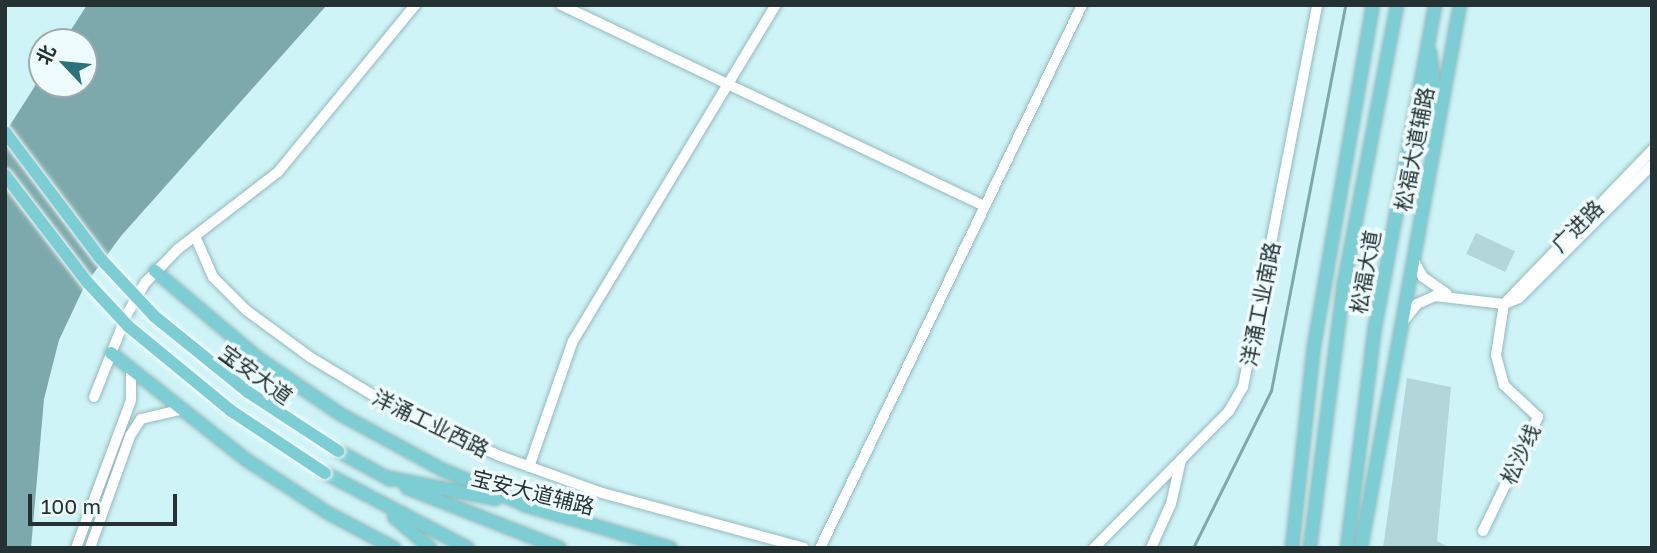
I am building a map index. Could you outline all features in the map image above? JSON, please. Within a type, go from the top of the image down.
[{"type":"main road","points":[[1292,548],[1322,295],[1373,5]]},
{"type":"main road","name":"松福大道","points":[[1310,548],[1344,284],[1397,5]]},
{"type":"main road","name":"松福大道","points":[[1348,548],[1375,327],[1435,5]]},
{"type":"main road","name":"松福大道辅路","points":[[1361,548],[1376,486],[1400,329],[1460,5]]},
{"type":"main road","points":[[1429,36],[1438,121]]},
{"type":"main road","name":"宝安大道","points":[[5,132],[100,258],[154,316],[248,393],[338,451],[385,477],[472,517],[560,548]]},
{"type":"main road","name":"宝安大道","points":[[5,175],[88,283],[129,327],[239,416],[356,491],[468,548]]},
{"type":"main road","points":[[155,271],[258,358],[332,409],[420,458],[531,507]]},
{"type":"main road","points":[[111,353],[180,410],[286,487],[394,548]]},
{"type":"main road","points":[[1296,501],[1323,433]]},
{"type":"main road","name":"宝安大道辅路","points":[[385,477],[531,507],[671,548]]},
{"type":"main road","points":[[356,491],[430,548]]},
{"type":"street","points":[[94,397],[132,304],[155,271],[195,236],[278,172],[415,5]]},
{"type":"street","points":[[561,5],[985,206]]},
{"type":"street","points":[[529,467],[573,341],[776,5]]},
{"type":"street","points":[[820,548],[1083,5]]},
{"type":"street","name":"洋涌工业南路","points":[[1094,548],[1229,411],[1246,378],[1317,5]]},
{"type":"street","name":"广进路","points":[[1504,304],[1652,150]]},
{"type":"street","name":"广进路","points":[[1504,304],[1526,292],[1652,165]]},
{"type":"street","name":"洋涌工业西路","points":[[195,236],[208,269],[221,287],[293,345],[399,411],[529,467],[648,507],[804,548]]},
{"type":"street","points":[[1413,256],[1423,277],[1447,294],[1504,304]]},
{"type":"street","points":[[1400,329],[1417,304],[1447,294]]},
{"type":"street","name":"松沙线","points":[[1483,531],[1538,417],[1504,385],[1496,355],[1504,304]]},
{"type":"street","points":[[76,548],[131,400],[131,370]]},
{"type":"street","points":[[92,546],[130,436],[141,419],[180,410]]},
{"type":"street","points":[[1152,548],[1171,504],[1181,460]]},
{"type":"shaded area","points":[[87,5],[327,5],[121,236],[85,285],[59,340],[44,399],[31,548],[5,548],[5,133],[28,97],[98,98],[98,28],[72,28]]},
{"type":"shaded area","points":[[1476,233],[1515,251],[1505,272],[1466,254]]},
{"type":"shaded area","points":[[1407,378],[1451,387],[1437,541],[1450,548],[1383,548]]},
{"type":"waterway","points":[[1193,548],[1271,391],[1345,5]]}]
